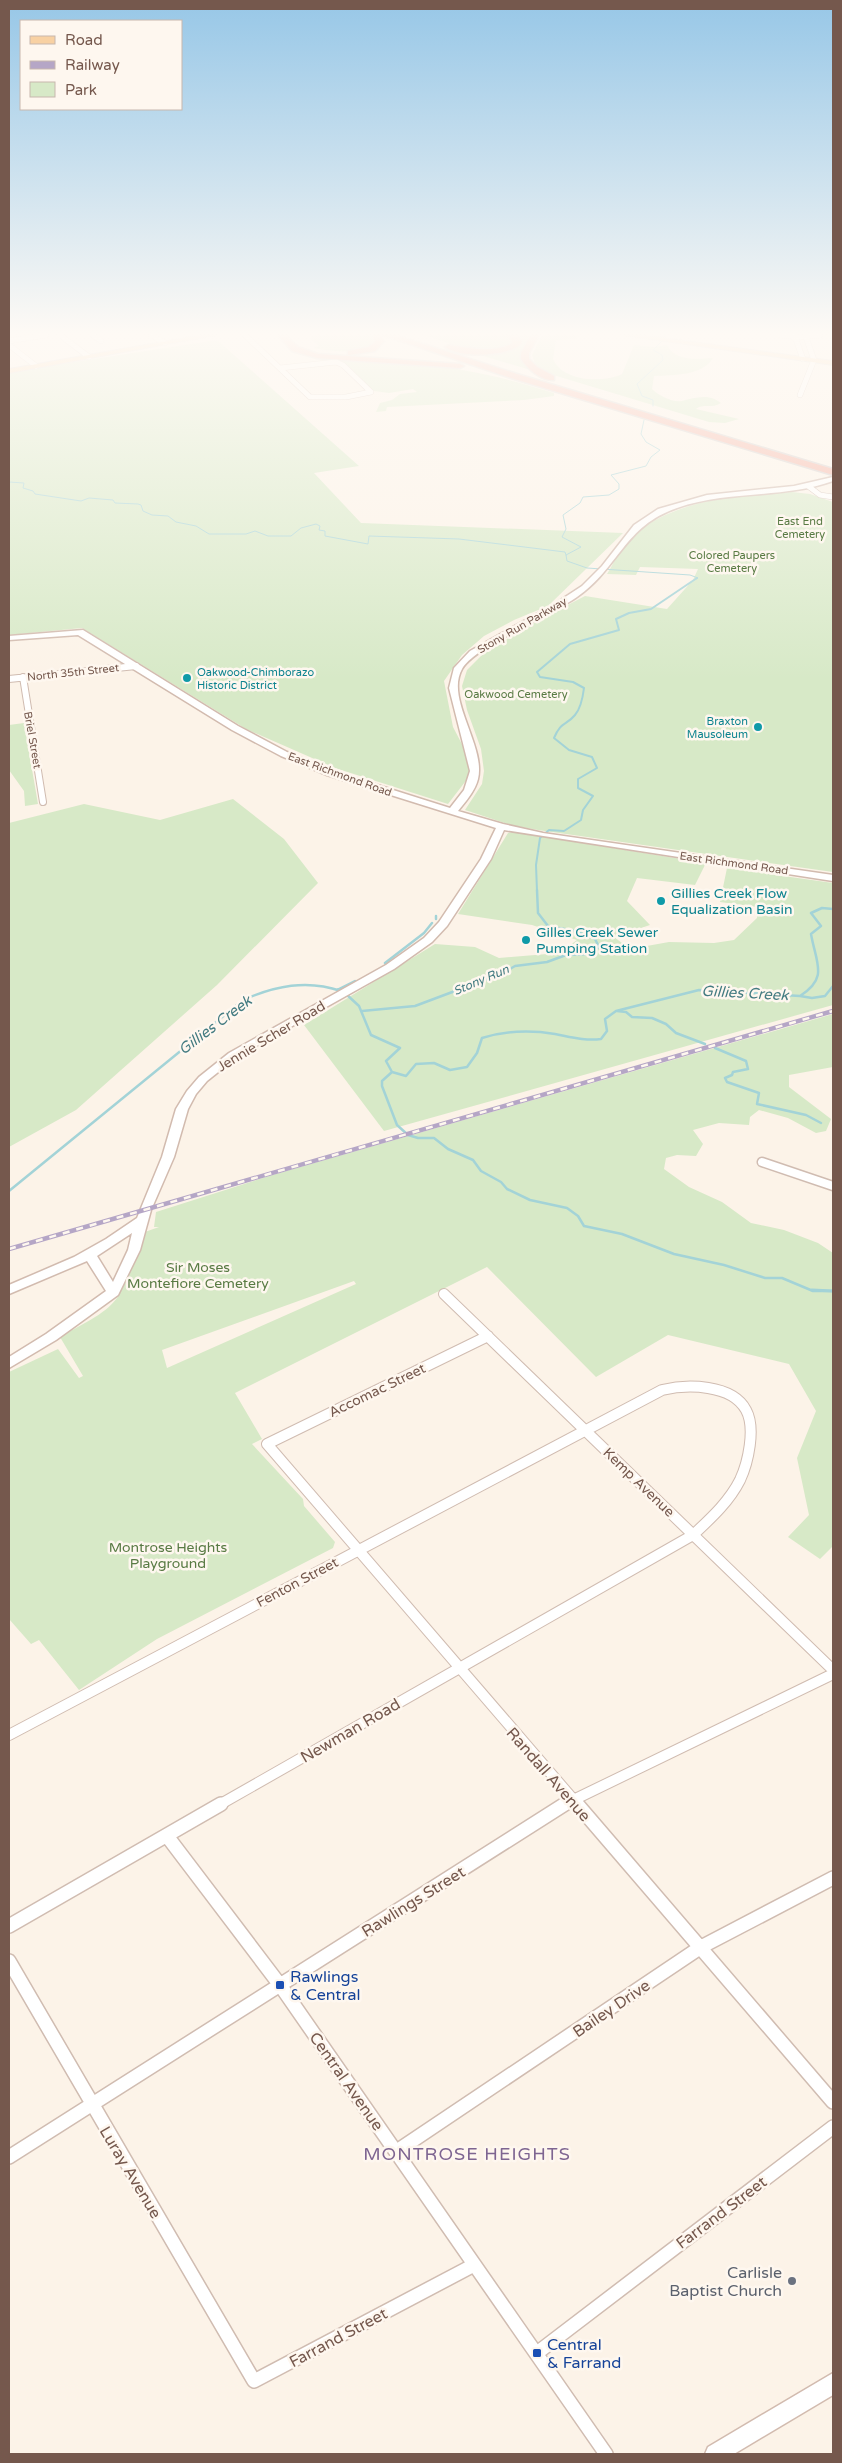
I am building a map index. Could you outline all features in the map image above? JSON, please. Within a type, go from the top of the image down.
[{"type":"highway","points":[[760,450],[833,472]]},
{"type":"highway","points":[[790,450],[833,463]]},
{"type":"street","points":[[808,486],[833,479]]},
{"type":"street","points":[[808,486],[820,495],[833,497]]},
{"type":"street","name":"Stony Run Parkway","points":[[452,812],[471,788],[475,769],[453,688],[458,668],[473,653],[575,595],[606,566],[628,533],[639,523],[658,512],[688,502],[717,496],[808,486]]},
{"type":"street","name":"East Richmond Road","points":[[9,638],[80,632],[235,728],[284,754],[330,773],[501,827],[833,878]]},
{"type":"street","name":"North 35th Street","points":[[9,678],[136,666]]},
{"type":"street","name":"Briel Street","points":[[23,677],[43,802]]},
{"type":"street","name":"Jennie Scher Road","points":[[9,1363],[51,1337],[113,1292],[134,1250],[142,1220],[168,1157],[182,1109],[196,1086],[212,1070],[233,1055],[406,958],[436,932],[486,859],[501,827]]},
{"type":"street","points":[[762,1162],[833,1186]]},
{"type":"street","points":[[9,1290],[90,1255],[142,1220]]},
{"type":"street","points":[[90,1255],[113,1292]]},
{"type":"street","name":"Kemp Avenue","points":[[444,1294],[833,1672]]},
{"type":"street","name":"Accomac Street","points":[[266,1444],[488,1336]]},
{"type":"street","name":"Fenton Street","points":[[9,1735],[356,1550],[673,1386],[690,1385],[723,1394],[740,1403],[746,1411]]},
{"type":"street","name":"Newman Road","points":[[9,1926],[458,1667],[693,1535],[715,1514],[738,1486],[744,1471],[748,1446],[746,1411]]},
{"type":"street","name":"Randall Avenue","points":[[266,1444],[833,2102]]},
{"type":"street","name":"Rawlings Street","points":[[9,2157],[571,1800],[833,1672]]},
{"type":"street","name":"Central Avenue","points":[[167,1836],[280,1985],[606,2454]]},
{"type":"street","name":"Bailey Drive","points":[[397,2151],[701,1947],[833,1878]]},
{"type":"street","name":"Luray Avenue","points":[[9,1962],[254,2381]]},
{"type":"street","name":"Farrand Street","points":[[537,2353],[833,2126]]},
{"type":"street","name":"Farrand Street","points":[[254,2381],[474,2265]]},
{"type":"street","points":[[715,2454],[833,2382]]},
{"type":"green space","name":"Oakwood Cemetery","points":[[9,450],[341,450],[359,466],[314,473],[361,523],[623,533],[548,606],[514,620],[484,636],[462,655],[444,681],[453,727],[475,769],[448,804],[335,768],[246,729],[82,628],[9,635]]},
{"type":"green space","points":[[792,492],[810,494],[833,502],[833,872],[538,830],[511,825],[465,810],[482,784],[484,771],[481,749],[467,710],[462,686],[467,670],[484,653],[537,621],[585,596],[667,609],[693,580],[698,569],[640,567],[636,575],[607,574],[630,537],[653,521],[690,506],[750,495]]},
{"type":"green space","points":[[24,723],[38,804],[25,806],[24,791],[9,770],[9,725]]},
{"type":"green space","points":[[233,799],[284,839],[318,883],[217,985],[76,1110],[9,1147],[9,823],[84,804],[160,820]]},
{"type":"green space","points":[[513,832],[706,863],[695,885],[637,878],[627,901],[650,925],[614,937],[630,949],[669,942],[714,943],[734,940],[757,918],[757,907],[720,902],[727,868],[833,883],[833,1005],[384,1131],[304,1025],[435,944],[475,947],[499,958],[559,953],[577,940],[532,925],[458,914],[508,833]]},
{"type":"green space","points":[[833,1014],[833,1067],[789,1075],[789,1087],[831,1119],[826,1131],[816,1133],[788,1118],[759,1110],[750,1117],[749,1125],[719,1123],[693,1130],[703,1144],[696,1156],[677,1155],[666,1158],[664,1169],[689,1187],[722,1202],[751,1223],[784,1230],[818,1243],[833,1253],[833,1546],[820,1559],[788,1537],[809,1515],[797,1458],[816,1411],[789,1364],[668,1335],[596,1377],[487,1267],[235,1393],[262,1439],[252,1444],[303,1499],[304,1506],[335,1542],[333,1548],[157,1639],[79,1690],[39,1640],[31,1644],[9,1619],[9,1372],[58,1349],[79,1378],[83,1376],[60,1337],[106,1310],[117,1298],[128,1276],[142,1233],[159,1227],[154,1227],[156,1212],[269,1176]],"holes":[[[354,1281],[356,1284],[167,1368],[162,1350]]]},
{"type":"waterway","points":[[566,555],[581,547],[562,537],[566,529],[563,515],[580,503],[583,497],[609,495],[619,489],[619,484],[611,475],[646,466],[651,457],[660,450]]},
{"type":"waterway","points":[[9,482],[24,483],[23,488],[33,491],[35,494],[81,501],[89,498],[113,500],[115,503],[138,504],[141,505],[143,511],[152,515],[168,516],[176,522],[196,526],[209,534],[246,534],[255,531],[268,536],[291,536],[301,528],[316,524],[320,526],[319,530],[325,531],[325,536],[368,544],[369,536],[459,539],[565,552],[566,555]]},
{"type":"waterway","name":"Stony Run","points":[[566,555],[567,561],[587,568],[690,575],[698,578],[696,579]]},
{"type":"waterway","name":"Stony Run","points":[[537,891],[536,865],[540,838],[549,830],[564,831],[581,820],[583,810],[593,796],[578,788],[578,779],[597,768],[592,757],[569,750],[554,738],[561,726],[577,712],[584,688],[573,682],[540,677],[537,672],[570,644],[619,630],[616,619],[629,613],[651,609],[697,578]]},
{"type":"waterway","name":"Stony Run","points":[[362,1011],[415,1006],[503,973],[515,966],[547,962],[566,955],[589,954],[599,947],[595,939],[575,931],[548,926],[538,913],[537,890]]},
{"type":"waterway","name":"Gillies Creek","points":[[800,996],[815,983],[818,976],[811,934],[821,926],[811,913],[822,908],[833,909]]},
{"type":"waterway","points":[[385,963],[424,933],[432,923]]},
{"type":"waterway","points":[[337,990],[355,981]]},
{"type":"waterway","name":"Gillies Creek","points":[[9,1191],[243,1000],[267,991],[291,986],[316,985],[337,990]]},
{"type":"waterway","name":"Gillies Creek","points":[[800,996],[812,998],[825,996],[833,986]]},
{"type":"waterway","name":"Gillies Creek","points":[[392,1072],[406,1076],[416,1064],[434,1063],[450,1070],[467,1067],[477,1053],[482,1038],[500,1034],[527,1032],[584,1039],[601,1039],[607,1031],[605,1019],[616,1011],[699,990],[800,996]]},
{"type":"waterway","name":"Gillies Creek","points":[[346,994],[359,1006],[371,1035],[400,1048],[386,1061],[392,1072]]},
{"type":"waterway","points":[[617,1011],[626,1012],[632,1017],[652,1018],[666,1024],[676,1033],[705,1044]]},
{"type":"waterway","points":[[715,1048],[746,1061],[748,1069],[733,1072],[732,1075],[725,1078],[727,1082],[759,1093],[757,1104],[806,1115],[821,1123]]},
{"type":"waterway","points":[[392,1072],[382,1081],[382,1086],[397,1125],[408,1135],[418,1138],[434,1138],[448,1149],[473,1160],[481,1171],[501,1182],[507,1189],[530,1200],[567,1208],[578,1216],[584,1226],[622,1234],[674,1254],[724,1265],[765,1278],[782,1278],[813,1291],[833,1291],[812,1290]]},
{"type":"railway","points":[[9,1249],[833,1011]]},
{"type":"place","name":"Oakwood-Chimborazo Historic District","points":[[187,678]]},
{"type":"place","name":"Braxton Mausoleum","points":[[758,727]]},
{"type":"place","name":"Gillies Creek Flow Equalization Basin","points":[[661,901]]},
{"type":"place","name":"Gilles Creek Sewer Pumping Station","points":[[526,940]]},
{"type":"place","name":"Rawlings & Central","points":[[280,1985]]},
{"type":"place","name":"Carlisle Baptist Church","points":[[792,2281]]},
{"type":"place","name":"Central & Farrand","points":[[537,2353]]},
{"type":"district","name":"MONTROSE HEIGHTS","points":[[467,2154]]},
{"type":"park label","name":"East End Cemetery","points":[[800,527]]},
{"type":"park label","name":"Colored Paupers Cemetery","points":[[732,561]]},
{"type":"park label","name":"Sir Moses Montefiore Cemetery","points":[[198,1276]]},
{"type":"park label","name":"Montrose Heights Playground","points":[[168,1555]]}]
